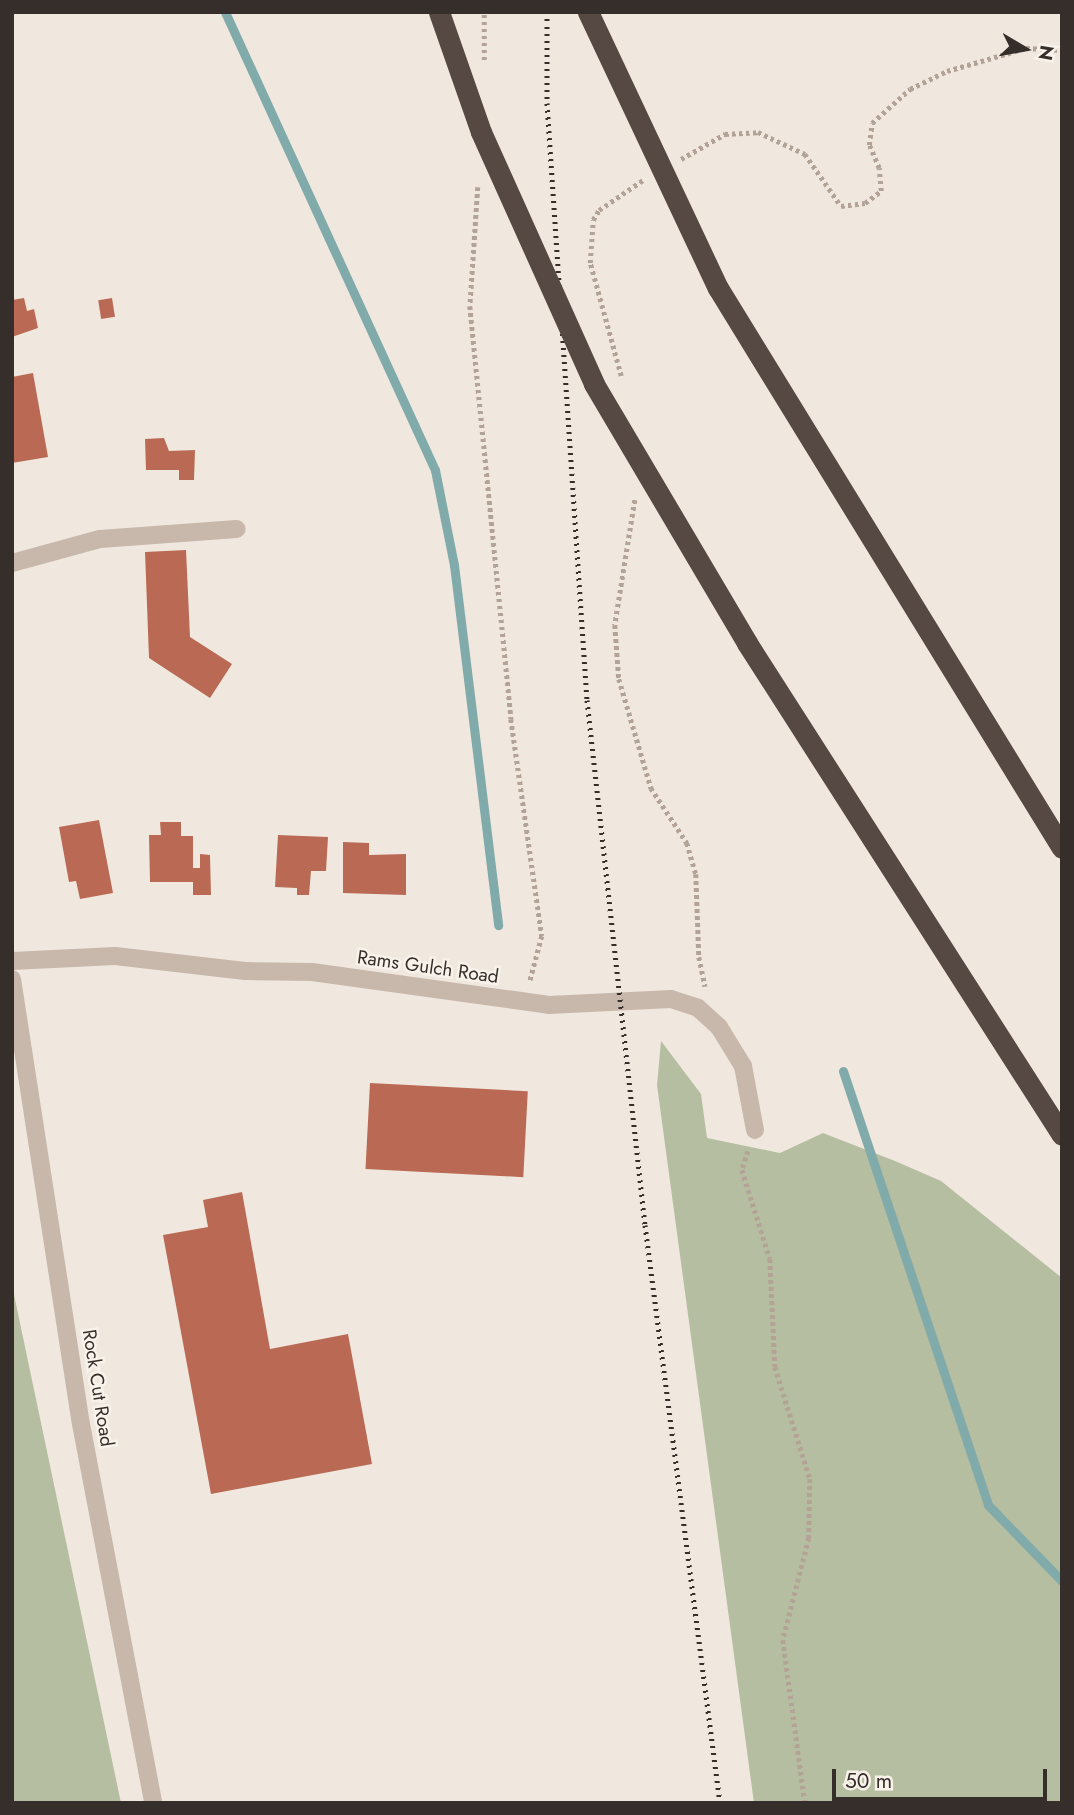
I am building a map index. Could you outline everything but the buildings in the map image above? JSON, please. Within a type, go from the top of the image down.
[{"type":"highway","points":[[439,12],[481,132],[594,384],[747,643],[1062,1135]]},
{"type":"highway","points":[[588,12],[718,288],[1062,848]]},
{"type":"street","points":[[12,563],[100,539],[237,529]]},
{"type":"street","name":"Rams Gulch Road","points":[[12,961],[115,956],[245,971],[312,972],[550,1005],[671,999],[698,1008],[719,1027],[743,1066],[755,1130]]},
{"type":"street","name":"Rock Cut Road","points":[[12,979],[81,1424],[153,1803]]},
{"type":"path","points":[[483,63],[484,12]]},
{"type":"path","points":[[671,164],[725,134],[758,132],[804,154],[841,206],[865,203],[881,191],[879,169],[869,145],[872,123],[910,89],[947,71],[1026,48],[1062,50]]},
{"type":"path","points":[[478,174],[470,306],[511,719],[542,936],[524,1002]]},
{"type":"path","points":[[621,378],[590,263],[593,220],[599,210],[650,176]]},
{"type":"path","points":[[636,491],[616,614],[619,679],[651,788],[687,843],[696,874],[699,957],[719,1027]]},
{"type":"path","points":[[755,1130],[742,1171],[770,1259],[775,1367],[810,1479],[809,1538],[783,1640],[805,1803]]},
{"type":"green space","points":[[661,1041],[701,1094],[707,1138],[780,1153],[823,1133],[895,1161],[941,1181],[1062,1278],[1062,1803],[754,1803],[657,1085]]},
{"type":"green space","points":[[12,1285],[121,1803],[12,1803]]},
{"type":"waterway","points":[[225,12],[435,470],[454,565],[498,925]]},
{"type":"waterway","points":[[843,1071],[988,1505],[1062,1581]]},
{"type":"railway","points":[[547,12],[547,103],[587,700],[645,1225],[720,1803]]}]
